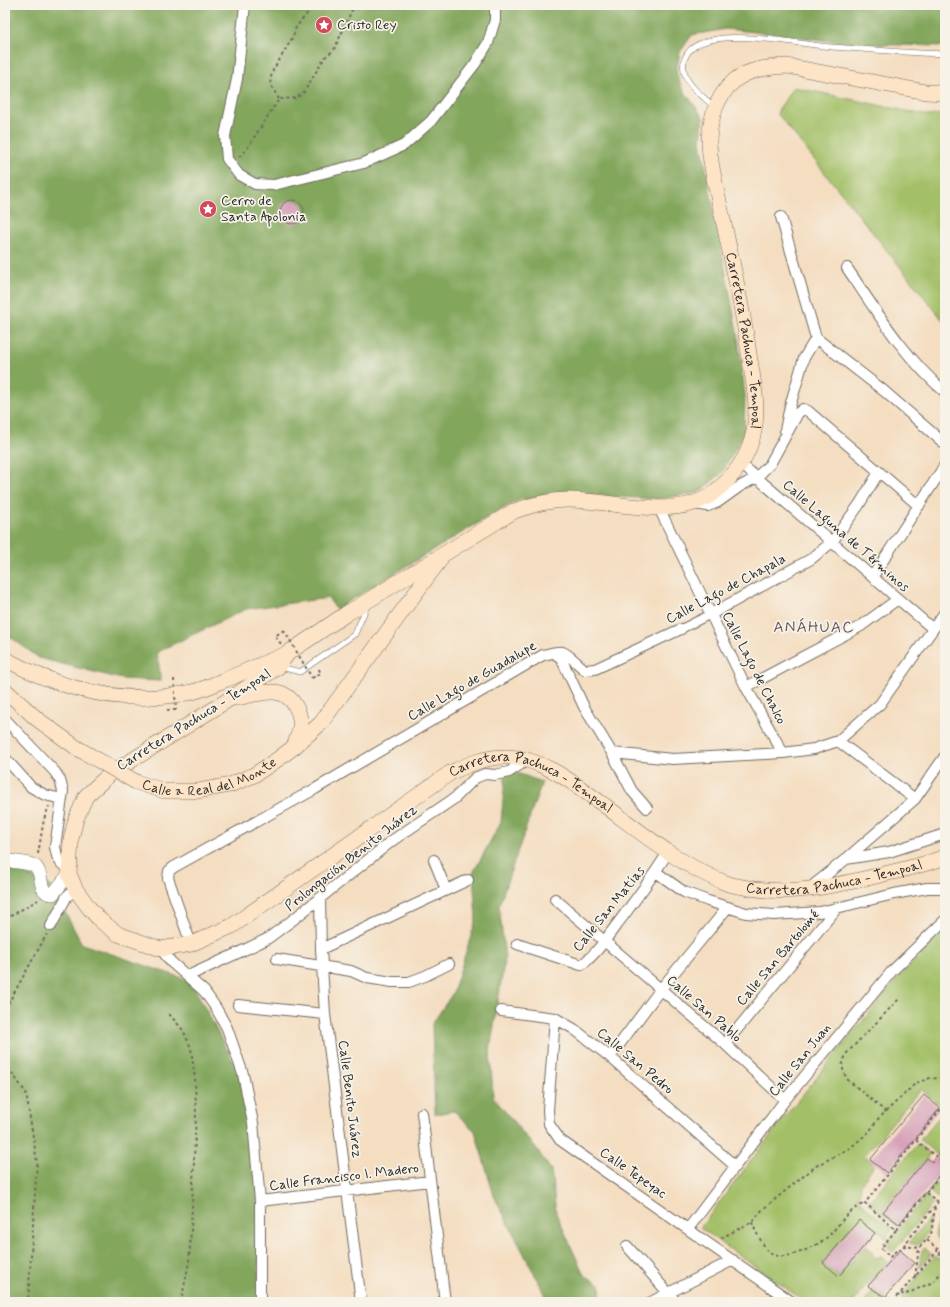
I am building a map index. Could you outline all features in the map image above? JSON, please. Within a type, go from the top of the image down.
[{"type":"main road","name":"Carretera Pachuca - Tempoal","points":[[945,93],[926,92],[787,66],[766,68],[746,74],[734,80],[722,94],[716,108],[711,123],[709,143],[742,306],[754,383],[754,431],[748,451],[733,475],[712,494],[694,504],[677,507],[659,508],[568,500],[541,502],[514,511],[370,598],[288,653],[278,667],[115,770],[86,796],[76,819],[71,839],[69,871],[76,890],[90,909],[118,934],[162,949],[191,944],[232,926],[450,773],[471,762],[488,758],[508,757],[527,760],[546,766],[571,782],[668,852],[697,870],[727,884],[761,891],[784,892],[806,890],[894,872],[945,857]]},
{"type":"main road","name":"Calle a Real del Monte","points":[[5,690],[37,719],[77,748],[136,782],[164,790],[198,791],[230,785],[254,775],[294,746],[321,723],[446,553]]},
{"type":"main road","points":[[5,659],[50,681],[80,690],[116,697],[156,697],[188,693],[203,689],[288,653]]},
{"type":"main road","points":[[228,700],[264,692],[284,694],[297,708],[300,718],[300,729],[294,746]]},
{"type":"street","points":[[245,5],[237,79],[225,136],[228,159],[239,175],[255,184],[274,185],[364,163],[404,145],[431,121],[475,64],[488,43],[495,20],[495,5]]},
{"type":"street","points":[[781,217],[816,338],[884,391],[945,444]]},
{"type":"street","points":[[847,268],[900,346],[930,379],[945,392]]},
{"type":"street","points":[[782,442],[790,406],[804,358],[816,338]]},
{"type":"street","points":[[694,504],[708,506],[718,502],[739,487],[757,477],[770,464],[798,413],[803,410],[808,411],[919,506]]},
{"type":"street","name":"Calle Laguna de Términos","points":[[741,464],[933,629]]},
{"type":"street","points":[[873,576],[945,465]]},
{"type":"street","name":"Calle Lago de Chapala","points":[[554,653],[562,652],[567,654],[584,670],[595,669],[711,614],[811,559],[832,542],[859,505],[879,472]]},
{"type":"street","name":"Calle Lago de Chalco","points":[[659,508],[746,687],[783,754]]},
{"type":"street","points":[[746,687],[861,626],[898,599]]},
{"type":"street","points":[[612,753],[674,759],[783,754],[814,749],[838,740],[880,704],[945,612]]},
{"type":"street","name":"Calle Lago de Guadalupe","points":[[191,944],[168,878],[169,871],[315,789],[543,655],[554,653],[561,658],[584,707],[612,753],[632,791],[647,808]]},
{"type":"street","points":[[5,719],[55,772],[60,780],[63,791],[57,798],[55,847],[57,856],[61,863],[69,871],[52,894],[49,894],[44,891],[41,886],[39,873],[36,867],[30,864],[5,860]]},
{"type":"street","points":[[838,740],[915,799]]},
{"type":"street","points":[[806,890],[846,859],[915,799],[945,756]]},
{"type":"street","name":"Prolongación Benito Juárez","points":[[188,976],[266,939],[290,922],[393,840],[455,798],[475,778],[485,774],[496,776],[510,772],[527,760]]},
{"type":"street","points":[[6,761],[31,788],[45,795],[57,798]]},
{"type":"street","points":[[846,859],[889,852],[945,834]]},
{"type":"street","name":"Calle San Matías","points":[[517,944],[581,965],[604,941],[656,872],[668,852]]},
{"type":"street","points":[[434,860],[446,890]]},
{"type":"street","points":[[656,872],[684,892],[708,901],[746,913],[774,915],[820,912],[894,894],[927,888],[945,888]]},
{"type":"street","points":[[321,949],[468,880]]},
{"type":"street","points":[[51,926],[67,896],[76,890]]},
{"type":"street","name":"Calle Benito Juárez","points":[[320,898],[325,1014],[361,1302]]},
{"type":"street","name":"Calle San Pablo","points":[[555,900],[725,1044],[785,1100]]},
{"type":"street","points":[[610,1057],[660,990],[728,907]]},
{"type":"street","name":"Calle San Bartolomé","points":[[725,1044],[837,908]]},
{"type":"street","name":"Calle San Juan","points":[[688,1229],[785,1100],[892,971],[945,920]]},
{"type":"street","points":[[162,949],[171,962],[204,991],[216,1008],[227,1028],[243,1074],[253,1122],[260,1201],[260,1302]]},
{"type":"street","points":[[277,959],[322,965],[351,971],[367,978],[392,982],[409,982],[449,964]]},
{"type":"street","points":[[238,1005],[325,1014]]},
{"type":"street","name":"Calle San Pedro","points":[[501,1011],[555,1018],[574,1029],[610,1057],[735,1166]]},
{"type":"street","name":"Calle Tepeyac","points":[[555,1018],[548,1110],[549,1124],[560,1140],[792,1302]]},
{"type":"street","points":[[422,1113],[445,1302]]},
{"type":"street","name":"Calle Francisco I. Madero","points":[[260,1201],[430,1181]]},
{"type":"street","points":[[627,1246],[676,1302]]},
{"type":"street","points":[[651,1302],[733,1260]]},
{"type":"lane","points":[[716,108],[692,88],[684,72],[684,60],[689,52],[698,43],[729,37],[755,38],[816,46],[893,52],[945,54]]},
{"type":"lane","points":[[278,667],[300,672],[355,634],[370,598]]},
{"type":"path","points":[[279,99],[270,84],[272,72],[293,37],[296,27],[314,5]]},
{"type":"path","points":[[279,99],[296,98],[304,92],[325,57],[334,50],[352,10],[352,5]]},
{"type":"path","points":[[352,10],[367,5]]},
{"type":"path","points":[[246,150],[279,99]]},
{"type":"path","points":[[275,636],[284,630],[312,678],[321,673]]},
{"type":"path","points":[[174,679],[176,710]]},
{"type":"path","points":[[36,867],[44,819],[57,798]]},
{"type":"path","points":[[5,919],[37,900],[44,899]]},
{"type":"path","points":[[5,1009],[51,926]]},
{"type":"path","points":[[886,1112],[848,1080],[842,1066],[846,1054],[900,998]]},
{"type":"path","points":[[169,1014],[183,1030],[191,1048],[195,1079],[196,1114],[189,1262],[181,1302]]},
{"type":"path","points":[[5,1063],[26,1093],[37,1162],[28,1302]]},
{"type":"path","points":[[721,1238],[752,1222],[763,1209],[816,1166],[850,1148],[869,1132],[878,1120],[916,1083],[930,1078],[945,1079]]},
{"type":"path","points":[[752,1222],[755,1231],[770,1253],[779,1256],[795,1254],[812,1247],[826,1238],[852,1211],[865,1203],[941,1109],[945,1113]]},
{"type":"path","points":[[916,1140],[945,1164]]},
{"type":"path","points":[[945,1169],[881,1248],[890,1257],[897,1250],[901,1249],[938,1202],[940,1203],[945,1197]]},
{"type":"path","points":[[926,1193],[938,1202]]},
{"type":"path","points":[[865,1203],[896,1230]]},
{"type":"path","points":[[915,1277],[919,1248],[931,1235],[935,1206]]},
{"type":"path","points":[[927,1240],[938,1250],[945,1252]]},
{"type":"path","points":[[904,1246],[919,1248]]},
{"type":"path","points":[[897,1297],[938,1250]]},
{"type":"path","points":[[941,1252],[939,1255],[945,1260]]},
{"type":"path","points":[[901,1292],[904,1295],[933,1282],[945,1268]]},
{"type":"path","points":[[939,1302],[945,1295]]},
{"type":"green space","points":[[5,5],[936,5],[945,10],[945,46],[851,44],[726,29],[692,35],[680,52],[676,71],[682,88],[703,117],[701,142],[738,337],[745,395],[744,434],[722,473],[698,493],[657,499],[567,494],[520,500],[493,514],[336,609],[328,598],[246,609],[157,652],[161,681],[122,679],[39,658],[5,633]]},
{"type":"green space","points":[[793,87],[930,116],[945,113],[945,323],[777,113]]},
{"type":"green space","points":[[506,769],[542,782],[499,905],[505,958],[490,1050],[493,1097],[538,1151],[551,1170],[556,1213],[584,1275],[600,1284],[601,1302],[549,1302],[494,1196],[475,1131],[454,1111],[435,1114],[432,1024],[453,993],[476,920],[473,873],[501,822]]},
{"type":"green space","points":[[5,865],[51,886],[82,944],[191,981],[240,1075],[258,1166],[259,1302],[5,1302]]},
{"type":"green space","points":[[945,931],[945,1110],[921,1089],[865,1155],[874,1165],[861,1184],[859,1198],[867,1208],[893,1229],[886,1238],[876,1229],[874,1231],[858,1219],[822,1263],[839,1277],[866,1246],[873,1252],[872,1255],[877,1258],[881,1257],[888,1262],[873,1279],[870,1279],[854,1302],[806,1302],[700,1228],[782,1120],[861,1023],[900,976]]},
{"type":"green space","points":[[942,1113],[945,1116],[945,1146],[937,1155],[920,1140]]},
{"type":"green space","points":[[917,1144],[930,1154],[882,1211],[897,1224],[896,1226],[868,1203]]},
{"type":"green space","points":[[945,1173],[945,1189],[937,1198],[929,1191]]},
{"type":"green space","points":[[926,1196],[933,1203],[893,1252],[887,1247],[889,1245],[887,1243]]},
{"type":"green space","points":[[945,1207],[945,1233],[940,1240],[935,1236],[939,1214]]},
{"type":"green space","points":[[930,1217],[928,1232],[918,1245],[909,1243]]},
{"type":"green space","points":[[925,1248],[931,1254],[919,1268],[922,1250]]},
{"type":"green space","points":[[935,1256],[945,1264],[945,1289],[934,1302],[905,1302],[900,1298]]},
{"type":"green space","points":[[873,1290],[890,1302],[864,1302]]},
{"type":"building","points":[[292,200],[301,203],[304,212],[301,221],[292,224],[283,221],[280,212],[283,203]]},
{"type":"building","points":[[924,1095],[940,1108],[887,1173],[870,1160]]},
{"type":"building","points":[[945,1146],[945,1168],[899,1224],[883,1212],[927,1158],[932,1162]]},
{"type":"building","points":[[859,1220],[875,1233],[839,1276],[823,1263]]},
{"type":"building","points":[[900,1250],[915,1263],[885,1297],[868,1286]]},
{"type":"place","name":"Cristo Rey","points":[[324,25]]},
{"type":"place","name":"Cerro de Santa Apolonia","points":[[208,209]]},
{"type":"district","name":"ANÁHUAC","points":[[814,627]]}]
